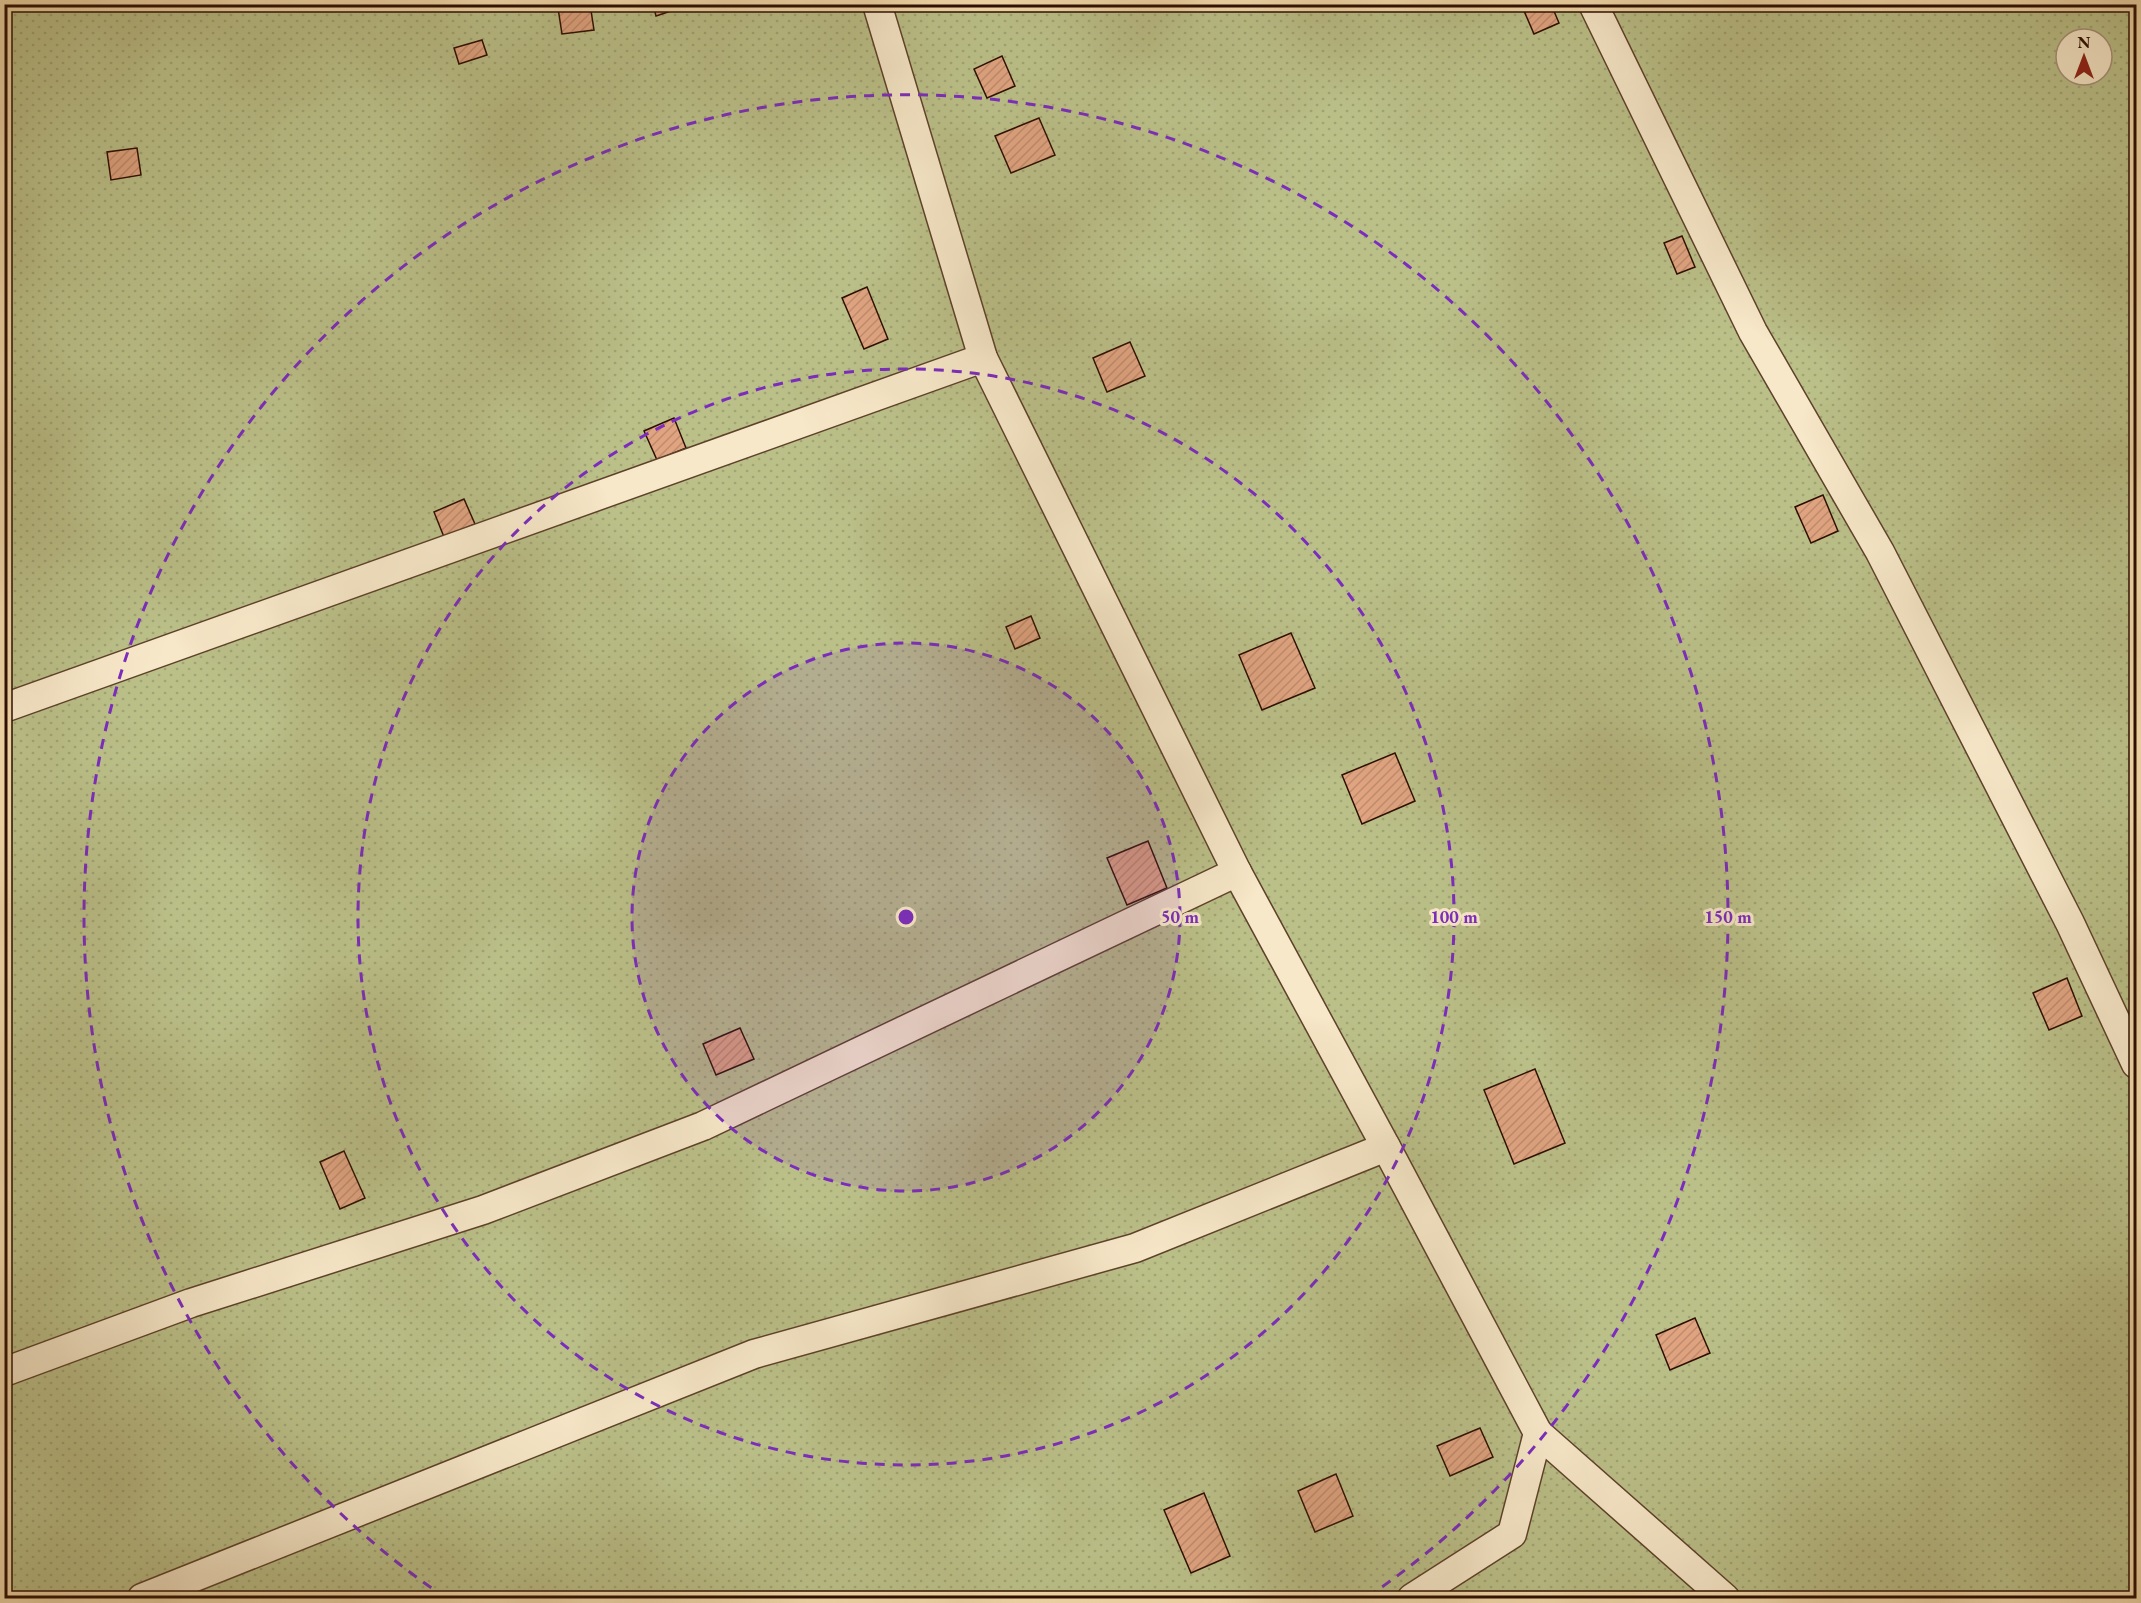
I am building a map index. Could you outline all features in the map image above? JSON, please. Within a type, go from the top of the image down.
[{"type":"street","points":[[877,4],[983,358],[1237,872],[1538,1433],[1725,1599]]},
{"type":"street","points":[[1593,4],[1753,332],[1880,552],[2070,923],[2136,1064]]},
{"type":"street","points":[[4,708],[983,358]]},
{"type":"street","points":[[4,1372],[191,1303],[483,1210],[703,1126],[1237,872]]},
{"type":"street","points":[[142,1599],[754,1354],[1135,1248],[1386,1147]]},
{"type":"street","points":[[1412,1599],[1512,1534],[1538,1433]]},
{"type":"green space","points":[[5,5],[2136,5],[2136,1598],[5,1598]]},
{"type":"building","points":[[590,4],[594,30],[562,34],[558,8]]},
{"type":"building","points":[[653,4],[685,4],[686,6],[656,16]]},
{"type":"building","points":[[1521,4],[1551,4],[1559,23],[1534,34]]},
{"type":"building","points":[[482,40],[487,55],[459,64],[454,48]]},
{"type":"building","points":[[1002,56],[1015,86],[987,98],[974,69]]},
{"type":"building","points":[[1039,118],[1055,155],[1011,173],[995,136]]},
{"type":"building","points":[[137,148],[141,175],[111,180],[107,152]]},
{"type":"building","points":[[1682,236],[1695,267],[1677,274],[1664,243]]},
{"type":"building","points":[[867,287],[888,339],[864,349],[842,298]]},
{"type":"building","points":[[1130,342],[1145,376],[1107,392],[1093,358]]},
{"type":"building","points":[[674,418],[686,448],[657,460],[644,431]]},
{"type":"building","points":[[1823,495],[1838,531],[1811,543],[1795,507]]},
{"type":"building","points":[[464,499],[475,524],[444,537],[434,512]]},
{"type":"building","points":[[1031,616],[1040,638],[1015,649],[1006,627]]},
{"type":"building","points":[[1291,633],[1315,688],[1262,710],[1239,655]]},
{"type":"building","points":[[1395,753],[1415,801],[1362,824],[1342,775]]},
{"type":"building","points":[[1148,841],[1167,888],[1127,905],[1107,858]]},
{"type":"building","points":[[2067,978],[2082,1016],[2049,1030],[2033,993]]},
{"type":"building","points":[[740,1028],[754,1059],[716,1075],[703,1044]]},
{"type":"building","points":[[1535,1069],[1565,1143],[1514,1164],[1484,1090]]},
{"type":"building","points":[[344,1151],[365,1198],[340,1209],[320,1162]]},
{"type":"building","points":[[1695,1318],[1710,1353],[1670,1370],[1656,1335]]},
{"type":"building","points":[[1480,1428],[1493,1457],[1450,1476],[1437,1446]]},
{"type":"building","points":[[1336,1474],[1353,1516],[1315,1532],[1298,1491]]},
{"type":"building","points":[[1204,1493],[1230,1556],[1191,1573],[1164,1510]]}]
